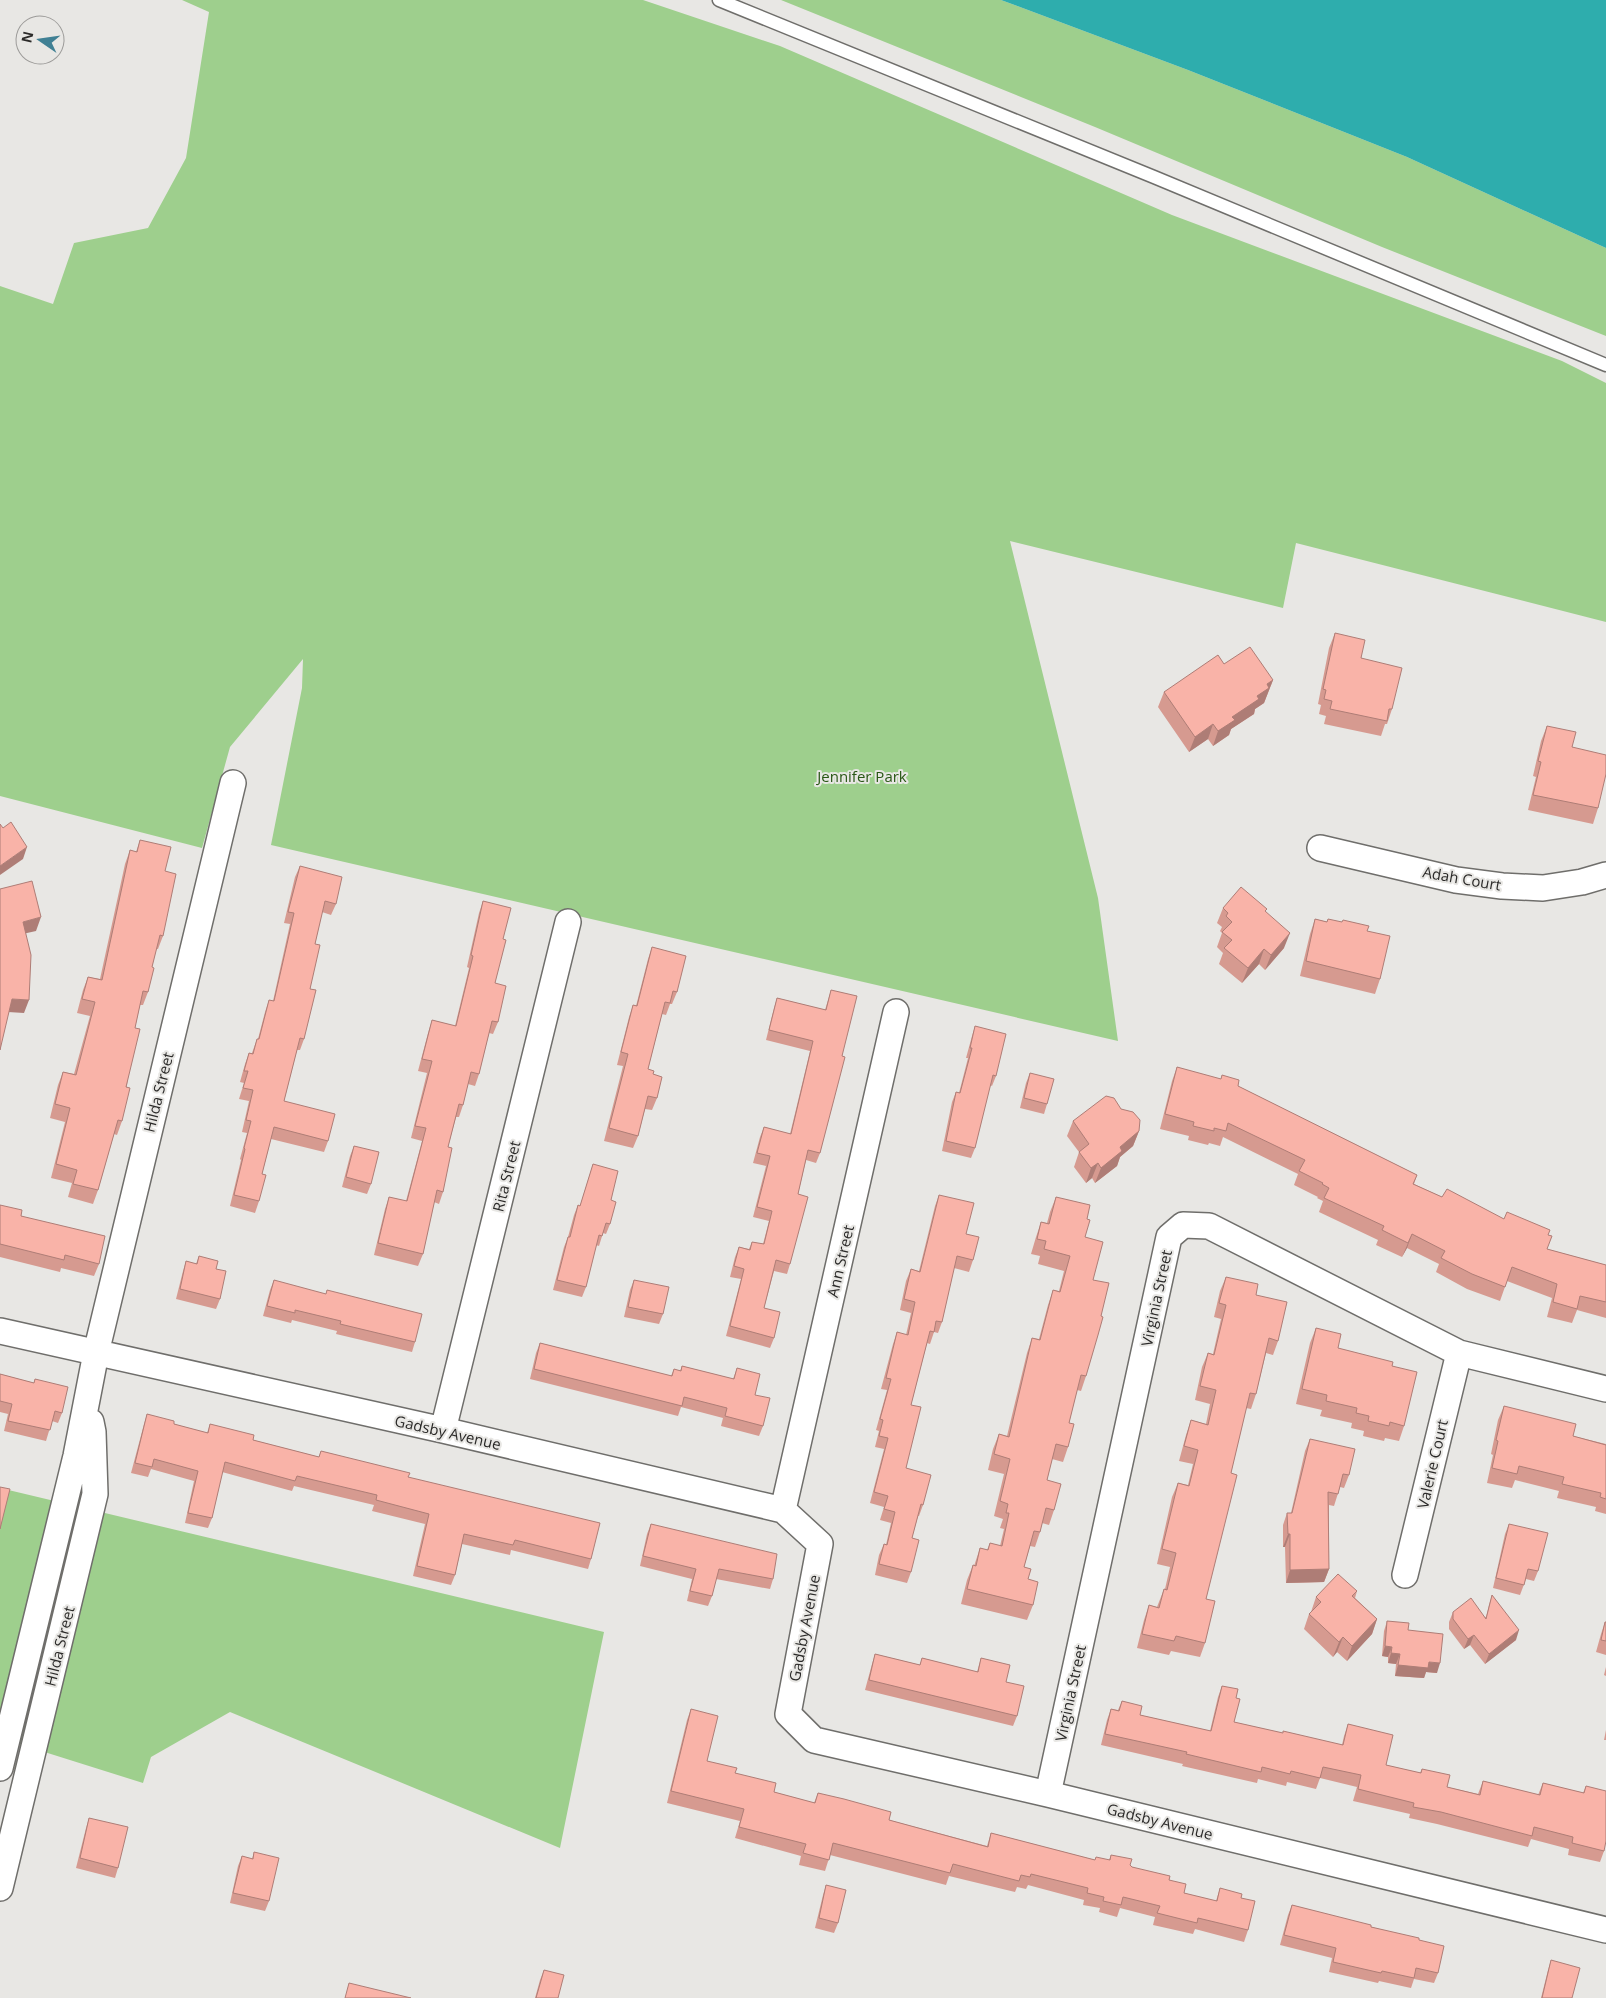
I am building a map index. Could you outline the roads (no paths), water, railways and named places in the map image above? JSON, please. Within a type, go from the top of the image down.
[{"type":"street","name":"Hilda Street","points":[[0,1768],[71,1475],[96,1353],[233,783]]},
{"type":"street","name":"Adah Court","points":[[1320,848],[1456,880],[1502,886],[1543,888],[1606,876]]},
{"type":"street","name":"Rita Street","points":[[443,1430],[568,922]]},
{"type":"street","name":"Ann Street","points":[[783,1510],[896,1012]]},
{"type":"street","name":"Virginia Street","points":[[1048,1794],[1169,1237],[1183,1224],[1209,1226],[1459,1353],[1606,1389]]},
{"type":"street","name":"Gadsby Avenue","points":[[0,1331],[443,1430],[783,1510],[820,1544],[788,1714],[814,1740],[1048,1794],[1606,1930]]},
{"type":"street","name":"Valerie Court","points":[[1406,1576],[1459,1353]]},
{"type":"street","name":"Hilda Street","points":[[0,1888],[95,1494],[93,1432],[87,1402]]},
{"type":"lane","points":[[719,0],[1606,365]]},
{"type":"water","points":[[1001,0],[1606,0],[1606,248],[1407,157],[1188,70]]},
{"type":"park label","name":"Jennifer Park","points":[[862,776]]}]
